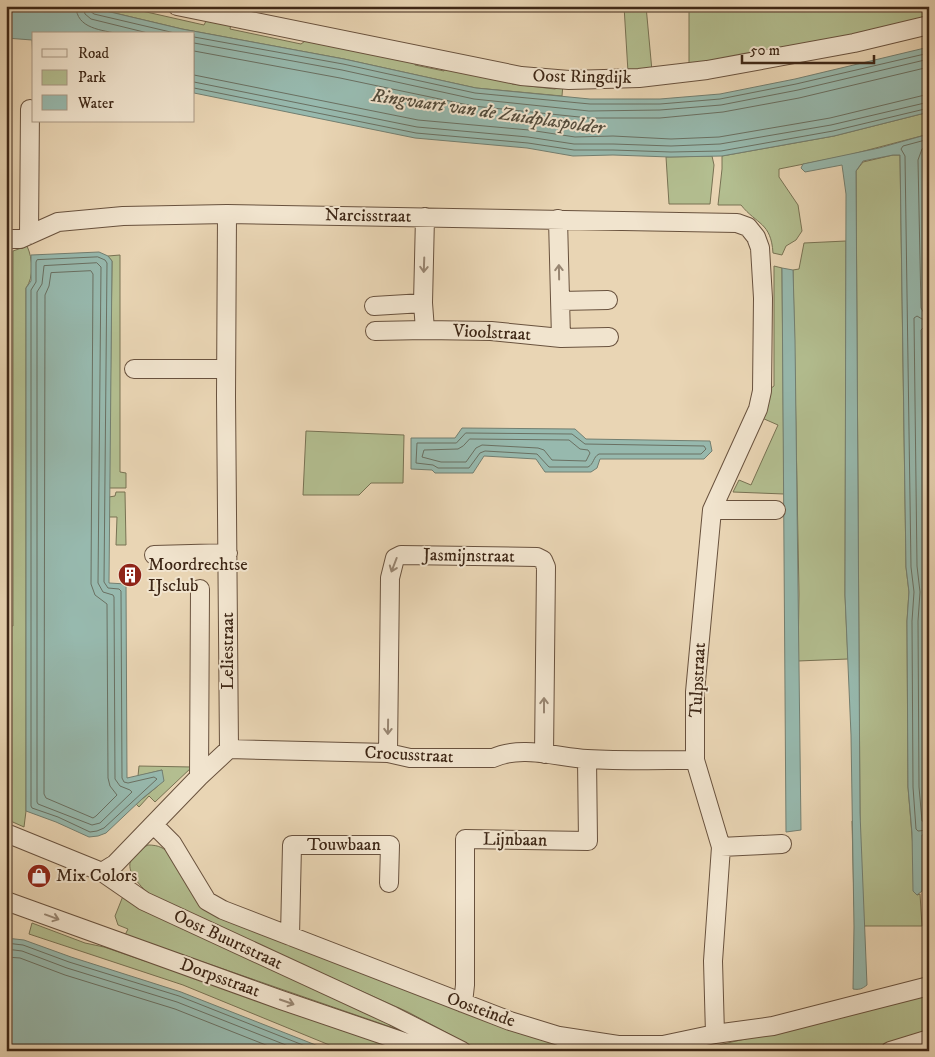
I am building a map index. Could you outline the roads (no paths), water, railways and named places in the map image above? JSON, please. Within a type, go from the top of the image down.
[{"type":"street","name":"Oost Ringdijk","points":[[178,6],[521,76],[569,80],[639,78],[707,70],[854,44],[929,25]]},
{"type":"street","points":[[29,235],[30,109]]},
{"type":"street","name":"Narcisstraat","points":[[6,239],[20,239],[58,222],[123,216],[227,214],[425,216],[710,222]]},
{"type":"street","name":"Leliestraat","points":[[227,214],[226,370],[230,749]]},
{"type":"street","points":[[425,216],[423,303],[425,330]]},
{"type":"street","points":[[558,219],[560,338]]},
{"type":"street","name":"Tulpstraat","points":[[710,222],[737,222],[748,227],[756,237],[760,248],[763,298],[762,391],[758,409],[712,510],[695,692],[695,760],[721,847],[713,961],[715,1034]]},
{"type":"street","points":[[560,301],[608,300]]},
{"type":"street","points":[[374,306],[423,303]]},
{"type":"street","name":"Vioolstraat","points":[[375,332],[425,330],[492,331],[560,338],[609,337]]},
{"type":"street","points":[[134,368],[226,370]]},
{"type":"street","points":[[712,510],[776,510]]},
{"type":"street","points":[[154,555],[228,553]]},
{"type":"street","name":"Jasmijnstraat","points":[[388,753],[390,578],[392,564],[395,558],[401,555],[453,555],[537,557],[543,560],[546,567],[544,754]]},
{"type":"street","name":"Leliestraat","points":[[199,778],[200,589]]},
{"type":"street","points":[[102,872],[115,864],[230,749]]},
{"type":"street","name":"Crocusstraat","points":[[230,749],[388,753],[410,758],[493,758],[505,753],[544,754],[587,759],[695,760]]},
{"type":"street","name":"Lijnbaan","points":[[463,1004],[465,985],[465,839],[588,841],[587,759]]},
{"type":"street","name":"Oosteinde","points":[[154,825],[172,843],[207,901],[223,910],[510,1022],[559,1036],[618,1045],[663,1045],[715,1034],[772,1026],[929,986]]},
{"type":"street","name":"Oost Buurtstraat","points":[[6,833],[102,872],[144,901],[393,1016],[453,1049]]},
{"type":"street","name":"Touwbaan","points":[[290,936],[292,844],[390,845],[390,883]]},
{"type":"street","points":[[721,847],[782,844]]},
{"type":"street","name":"Dorpsstraat","points":[[6,901],[281,1000],[434,1051]]},
{"type":"street","points":[[890,1051],[929,1039]]},
{"type":"water","name":"Ringvaart van de Zuidplaspolder","points":[[6,6],[85,6],[182,29],[344,59],[476,88],[590,99],[660,99],[720,94],[795,79],[929,47],[929,112],[834,136],[722,156],[573,156],[527,148],[415,138],[195,93],[195,32],[32,32],[32,40],[6,38]]},
{"type":"water","points":[[929,134],[929,147],[923,160],[929,440],[929,835],[922,835],[922,891],[917,895],[913,891],[912,833],[908,787],[907,621],[909,592],[906,567],[900,155],[863,161],[856,171],[860,813],[867,985],[860,989],[853,989],[851,735],[845,595],[846,194],[842,165],[805,172],[801,168],[803,164],[879,148]]},
{"type":"water","name":"Moordrechtse IJsclub","points":[[99,252],[108,256],[112,261],[109,583],[126,584],[127,778],[162,770],[164,781],[106,833],[89,837],[26,811],[26,288],[31,281],[31,255]]},
{"type":"water","points":[[782,268],[793,270],[801,830],[786,832]]},
{"type":"water","points":[[462,428],[575,429],[586,439],[710,441],[712,451],[704,459],[600,459],[597,468],[591,472],[545,472],[536,459],[484,456],[473,473],[435,473],[432,470],[411,469],[411,438],[455,438]]},
{"type":"water","points":[[6,938],[24,940],[181,992],[331,1051],[6,1051]]},
{"type":"place","name":"Moordrechtse IJsclub","points":[[130,575]]},
{"type":"place","name":"Mix Colors","points":[[39,876]]}]
